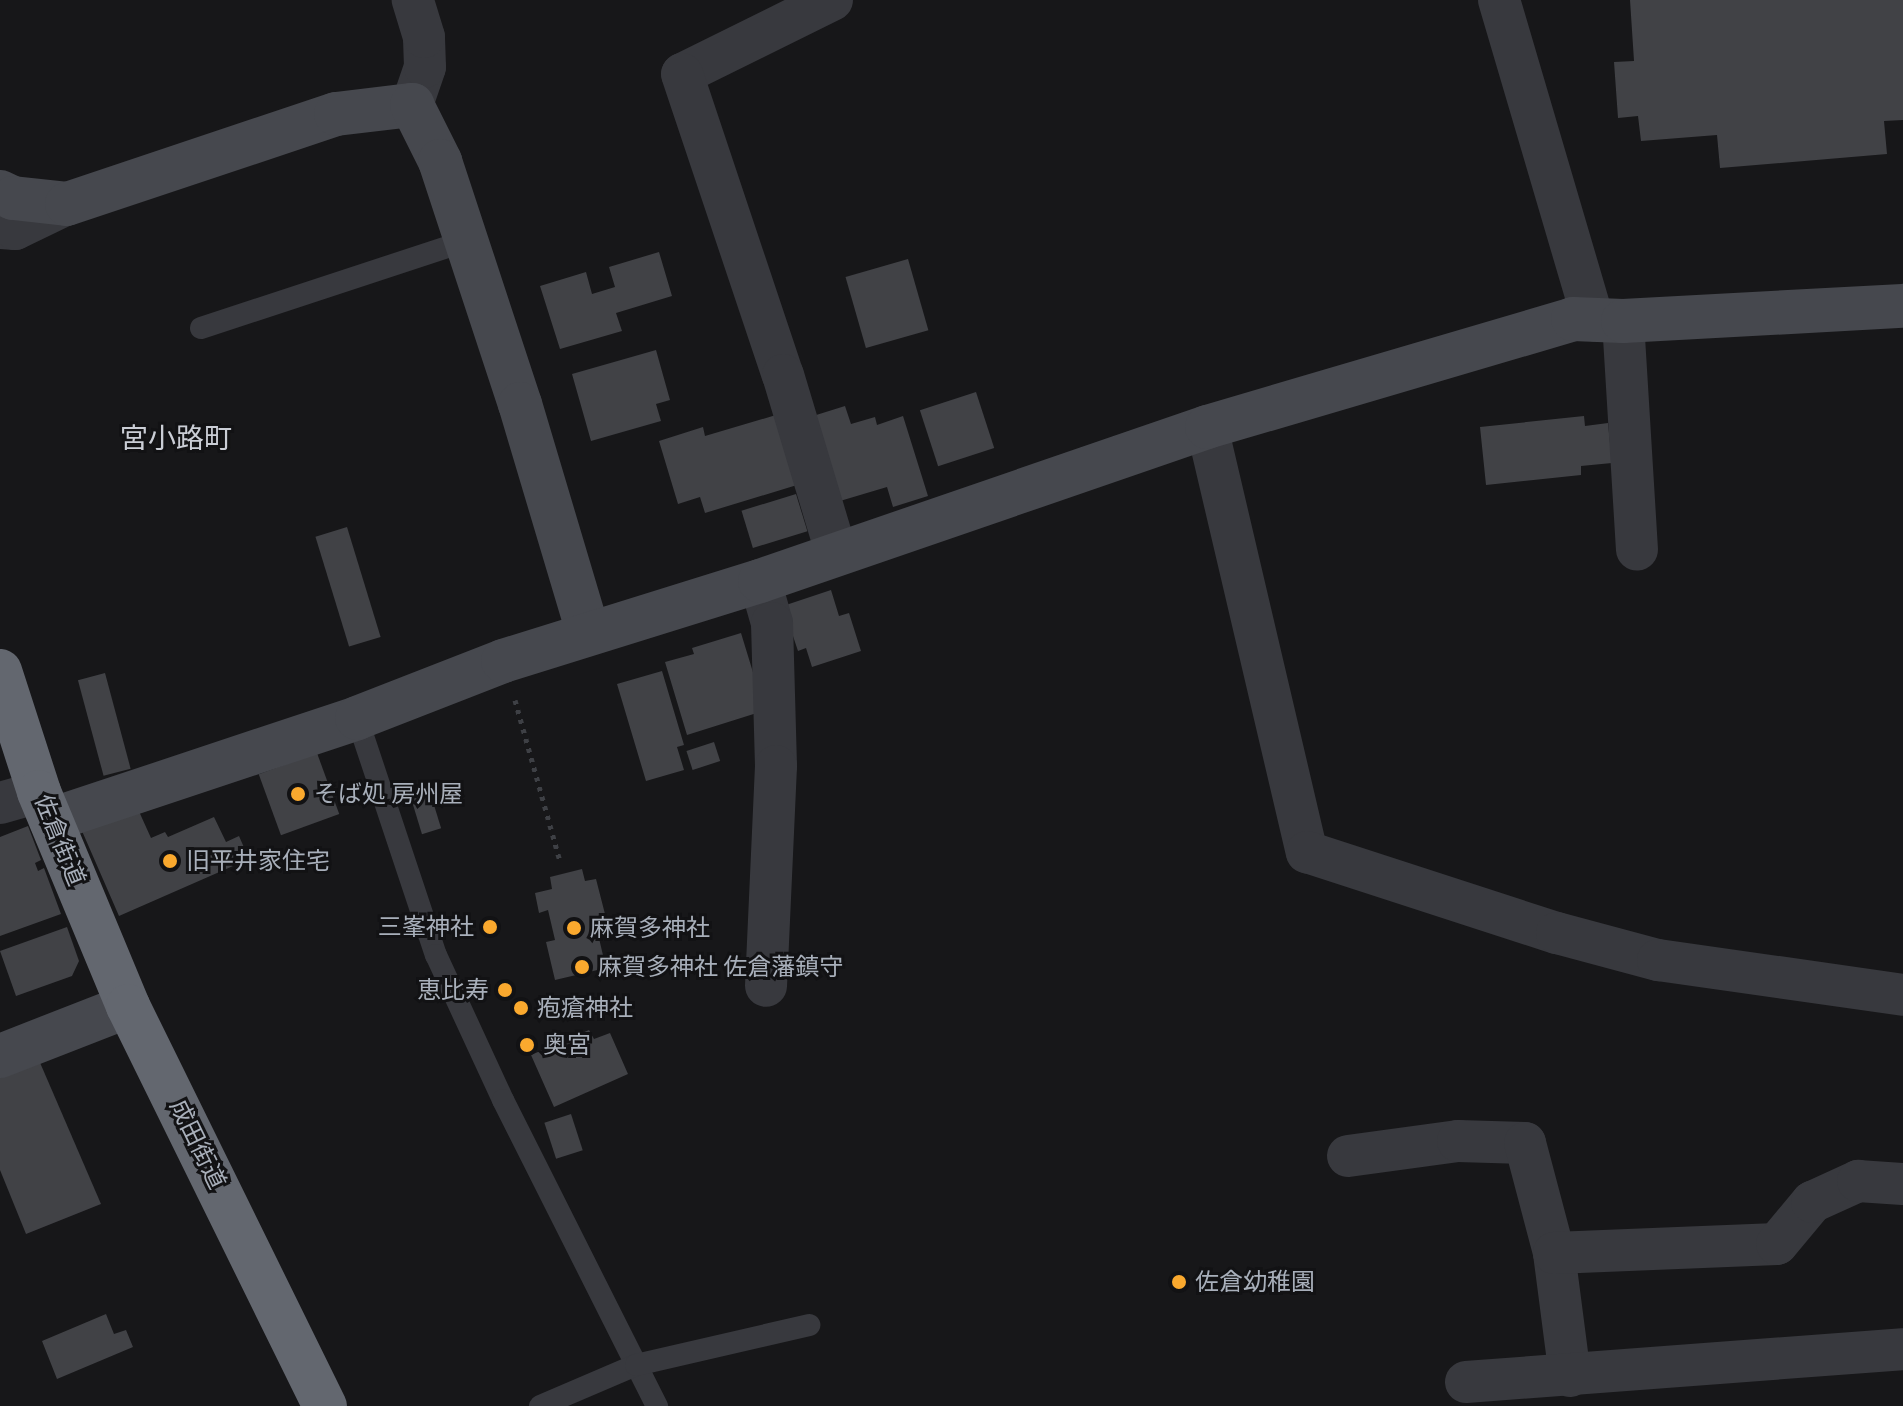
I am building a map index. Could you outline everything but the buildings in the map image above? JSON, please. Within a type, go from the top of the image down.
[{"type":"highway","name":"佐倉街道","points":[[0,671],[30,805],[128,1006]]},
{"type":"highway","name":"成田街道","points":[[128,1006],[325,1406]]},
{"type":"street","points":[[413,0],[424,37],[425,67],[412,105],[431,137],[520,404],[588,632]]},
{"type":"street","points":[[832,0],[682,74],[783,375],[836,552]]},
{"type":"street","points":[[1499,0],[1608,321],[1637,550]]},
{"type":"street","points":[[0,228],[15,229],[67,204],[336,114],[412,105]]},
{"type":"street","points":[[0,192],[13,198],[67,204]]},
{"type":"street","points":[[30,805],[357,718],[588,632],[760,581],[836,552],[1207,427],[1573,319],[1608,321],[1903,306]]},
{"type":"street","points":[[1207,427],[1307,852],[1557,933],[1658,960],[1903,995]]},
{"type":"street","points":[[760,581],[772,623],[776,766],[766,986]]},
{"type":"street","points":[[0,1056],[128,1006]]},
{"type":"street","points":[[1348,1156],[1458,1141],[1525,1143],[1554,1253],[1570,1376]]},
{"type":"street","points":[[1554,1253],[1777,1244],[1812,1202],[1824,1196],[1858,1181],[1903,1184]]},
{"type":"street","points":[[1466,1382],[1903,1349]]},
{"type":"lane","points":[[201,328],[465,241]]},
{"type":"lane","points":[[357,718],[436,955],[503,1100],[657,1406]]},
{"type":"lane","points":[[540,1406],[636,1365],[809,1325]]},
{"type":"path","points":[[517,707],[560,861]]},
{"type":"place","name":"そば処 房州屋","points":[[298,794]]},
{"type":"place","name":"旧平井家住宅","points":[[170,861]]},
{"type":"place","name":"三峯神社","points":[[490,927]]},
{"type":"place","name":"麻賀多神社","points":[[574,928]]},
{"type":"place","name":"麻賀多神社 佐倉藩鎮守","points":[[582,967]]},
{"type":"place","name":"恵比寿","points":[[505,990]]},
{"type":"place","name":"疱瘡神社","points":[[521,1008]]},
{"type":"place","name":"奥宮","points":[[527,1045]]},
{"type":"place","name":"佐倉幼稚園","points":[[1179,1282]]},
{"type":"district","name":"宮小路町","points":[[176,438]]}]
